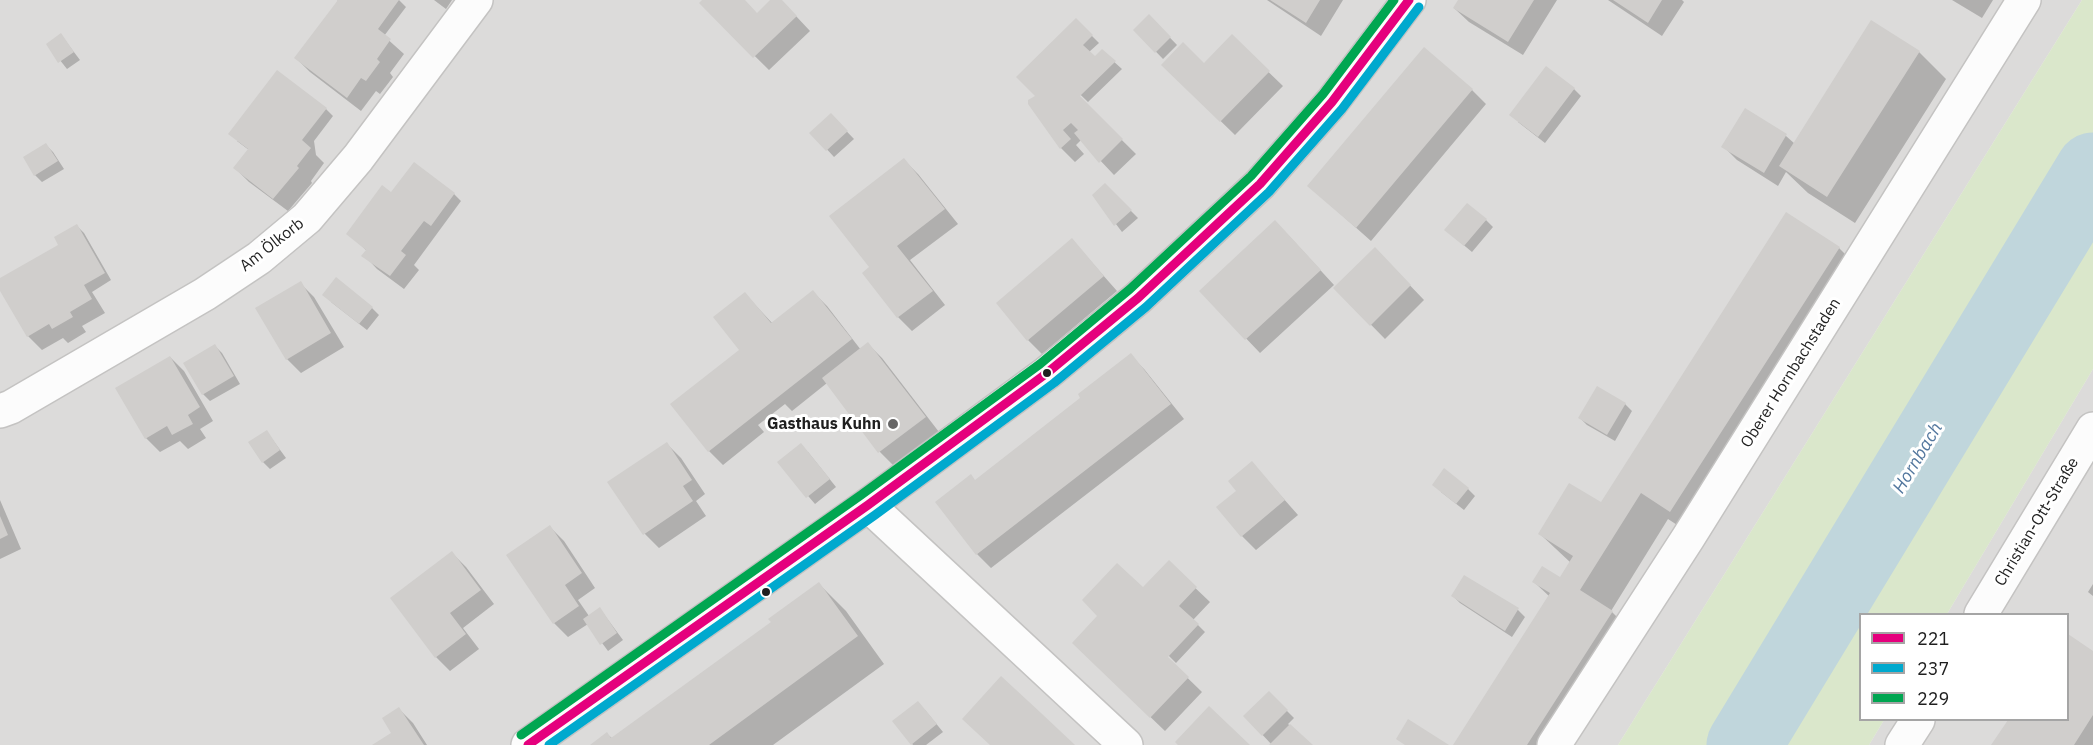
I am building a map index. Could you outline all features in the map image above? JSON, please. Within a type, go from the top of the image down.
[{"type":"street","name":"Am Ölkorb","points":[[0,411],[11,407],[205,294],[259,258],[307,218],[358,159],[476,0]]},
{"type":"street","points":[[528,745],[868,505],[1047,373],[1138,298],[1260,184],[1311,127],[1370,55],[1409,0]]},
{"type":"street","name":"Oberer Hornbachstaden","points":[[1554,745],[1688,538],[2024,0]]},
{"type":"street","name":"Christian-Ott-Straße","points":[[1982,613],[2093,429]]},
{"type":"street","points":[[868,505],[1126,745]]},
{"type":"street","points":[[1902,745],[1917,721]]},
{"type":"shaded area","points":[[0,0],[2082,0],[1618,745],[0,745]]},
{"type":"shaded area","points":[[2093,369],[2093,745],[1869,745],[1883,721],[2069,721],[2069,613],[1948,613]]},
{"type":"green space","points":[[2082,0],[2093,0],[2093,369],[1948,613],[1859,613],[1859,721],[1883,721],[1869,745],[1618,745]]},
{"type":"building","points":[[338,0],[399,0],[378,29],[391,39],[377,59],[380,62],[366,81],[361,78],[347,98],[294,58]]},
{"type":"building","points":[[702,0],[745,0],[757,13],[770,0],[782,0],[797,16],[753,58],[699,3]]},
{"type":"building","points":[[1270,0],[1320,0],[1306,23]]},
{"type":"building","points":[[1458,0],[1534,0],[1508,42],[1453,8]]},
{"type":"building","points":[[1613,0],[1662,0],[1648,23]]},
{"type":"building","points":[[1149,14],[1171,37],[1155,53],[1133,30]]},
{"type":"building","points":[[1076,18],[1093,35],[1083,45],[1095,56],[1102,49],[1116,61],[1080,96],[1123,139],[1099,163],[1074,133],[1078,130],[1071,123],[1063,130],[1071,139],[1060,149],[1028,104],[1028,100],[1035,96],[1016,77]]},
{"type":"building","points":[[1871,20],[1920,51],[1827,197],[1779,166]]},
{"type":"building","points":[[61,33],[74,52],[58,63],[46,44]]},
{"type":"building","points":[[1232,34],[1270,71],[1220,122],[1161,65],[1183,42],[1204,63]]},
{"type":"building","points":[[1424,47],[1473,89],[1356,228],[1307,186]]},
{"type":"building","points":[[1546,66],[1575,88],[1538,137],[1509,115]]},
{"type":"building","points":[[277,70],[327,108],[302,140],[311,148],[297,166],[299,168],[273,199],[233,168],[248,149],[228,134]]},
{"type":"building","points":[[1745,108],[1787,134],[1764,173],[1721,147]]},
{"type":"building","points":[[831,113],[848,131],[826,151],[809,133]]},
{"type":"building","points":[[46,143],[58,161],[34,176],[23,157]]},
{"type":"building","points":[[904,158],[945,209],[897,246],[933,291],[897,318],[862,273],[869,267],[829,216]]},
{"type":"building","points":[[414,162],[455,193],[431,226],[424,221],[401,251],[406,255],[390,276],[361,256],[366,250],[346,234],[382,185],[391,192]]},
{"type":"building","points":[[1105,183],[1132,210],[1114,226],[1092,195]]},
{"type":"building","points":[[1467,203],[1487,219],[1464,246],[1444,230]]},
{"type":"building","points":[[1786,212],[1840,247],[1670,512],[1641,493],[1580,590],[1613,611],[1527,745],[1453,745],[1550,593],[1532,582],[1542,566],[1560,577],[1573,556],[1538,534],[1569,483],[1601,502]]},
{"type":"building","points":[[1275,220],[1321,270],[1245,340],[1199,291]]},
{"type":"building","points":[[77,224],[105,273],[84,285],[92,299],[70,312],[73,317],[52,329],[49,324],[27,337],[0,291],[0,278],[58,245],[54,237]]},
{"type":"building","points":[[1072,238],[1104,276],[1027,341],[996,303]]},
{"type":"building","points":[[1375,247],[1411,285],[1370,326],[1333,288]]},
{"type":"building","points":[[336,277],[373,307],[359,324],[322,295]]},
{"type":"building","points":[[301,281],[331,333],[286,360],[255,308]]},
{"type":"building","points":[[813,290],[852,339],[708,452],[670,404],[739,350],[713,317],[745,292],[771,323]]},
{"type":"building","points":[[868,342],[926,417],[878,453],[822,378]]},
{"type":"building","points":[[215,344],[234,376],[202,395],[183,363]]},
{"type":"building","points":[[1131,353],[1171,404],[976,555],[935,502],[971,474],[975,480],[1080,398],[1078,394]]},
{"type":"building","points":[[170,356],[200,407],[188,415],[193,424],[172,435],[167,426],[145,439],[115,388]]},
{"type":"building","points":[[1597,386],[1626,403],[1607,435],[1578,418]]},
{"type":"building","points":[[267,430],[280,450],[262,463],[248,442]]},
{"type":"building","points":[[667,442],[692,480],[683,486],[693,501],[643,535],[607,482]]},
{"type":"building","points":[[801,443],[830,479],[806,498],[777,462]]},
{"type":"building","points":[[1252,461],[1285,500],[1241,537],[1216,507],[1236,491],[1228,481]]},
{"type":"building","points":[[1444,468],[1469,488],[1456,504],[1432,485]]},
{"type":"building","points":[[0,516],[8,535],[0,539]]},
{"type":"building","points":[[550,525],[582,573],[565,585],[579,606],[553,624],[506,555]]},
{"type":"building","points":[[452,551],[481,590],[450,613],[466,634],[435,658],[390,598]]},
{"type":"building","points":[[1169,560],[1197,587],[1179,606],[1199,624],[1168,657],[1189,677],[1150,718],[1072,643],[1097,616],[1082,600],[1117,563],[1143,587]]},
{"type":"building","points":[[1464,575],[1519,608],[1505,631],[1451,596]]},
{"type":"building","points":[[819,582],[858,636],[709,745],[590,745],[607,732],[611,738],[771,622],[768,619]]},
{"type":"building","points":[[600,607],[617,633],[600,645],[583,619]]},
{"type":"building","points":[[2069,635],[2093,651],[2093,715],[2074,745],[1991,745],[2007,721],[2069,721]]},
{"type":"building","points":[[1001,676],[1075,745],[990,745],[962,719]]},
{"type":"building","points":[[1269,691],[1288,710],[1262,736],[1243,716]]},
{"type":"building","points":[[918,701],[937,724],[911,745],[892,721]]},
{"type":"building","points":[[1209,706],[1250,745],[1178,745],[1175,742]]},
{"type":"building","points":[[399,707],[424,745],[372,745],[391,733],[382,718]]},
{"type":"building","points":[[1408,719],[1449,745],[1405,745],[1396,739]]},
{"type":"building","points":[[1290,724],[1313,745],[1269,745]]},
{"type":"waterway","name":"Hornbach","points":[[1744,745],[2093,170]]},
{"type":"transit line","name":"229","points":[[521,735],[861,495],[1040,364],[1130,289],[1251,176],[1323,94],[1394,0]]},
{"type":"transit line","name":"221","points":[[528,745],[868,505],[1047,373],[1138,298],[1260,184],[1332,102],[1409,0]]},
{"type":"transit line","name":"237","points":[[549,745],[875,515],[1054,383],[1146,307],[1269,192],[1342,109],[1419,7]]},
{"type":"place","name":"Gasthaus Kuhn","points":[[893,424]]}]
